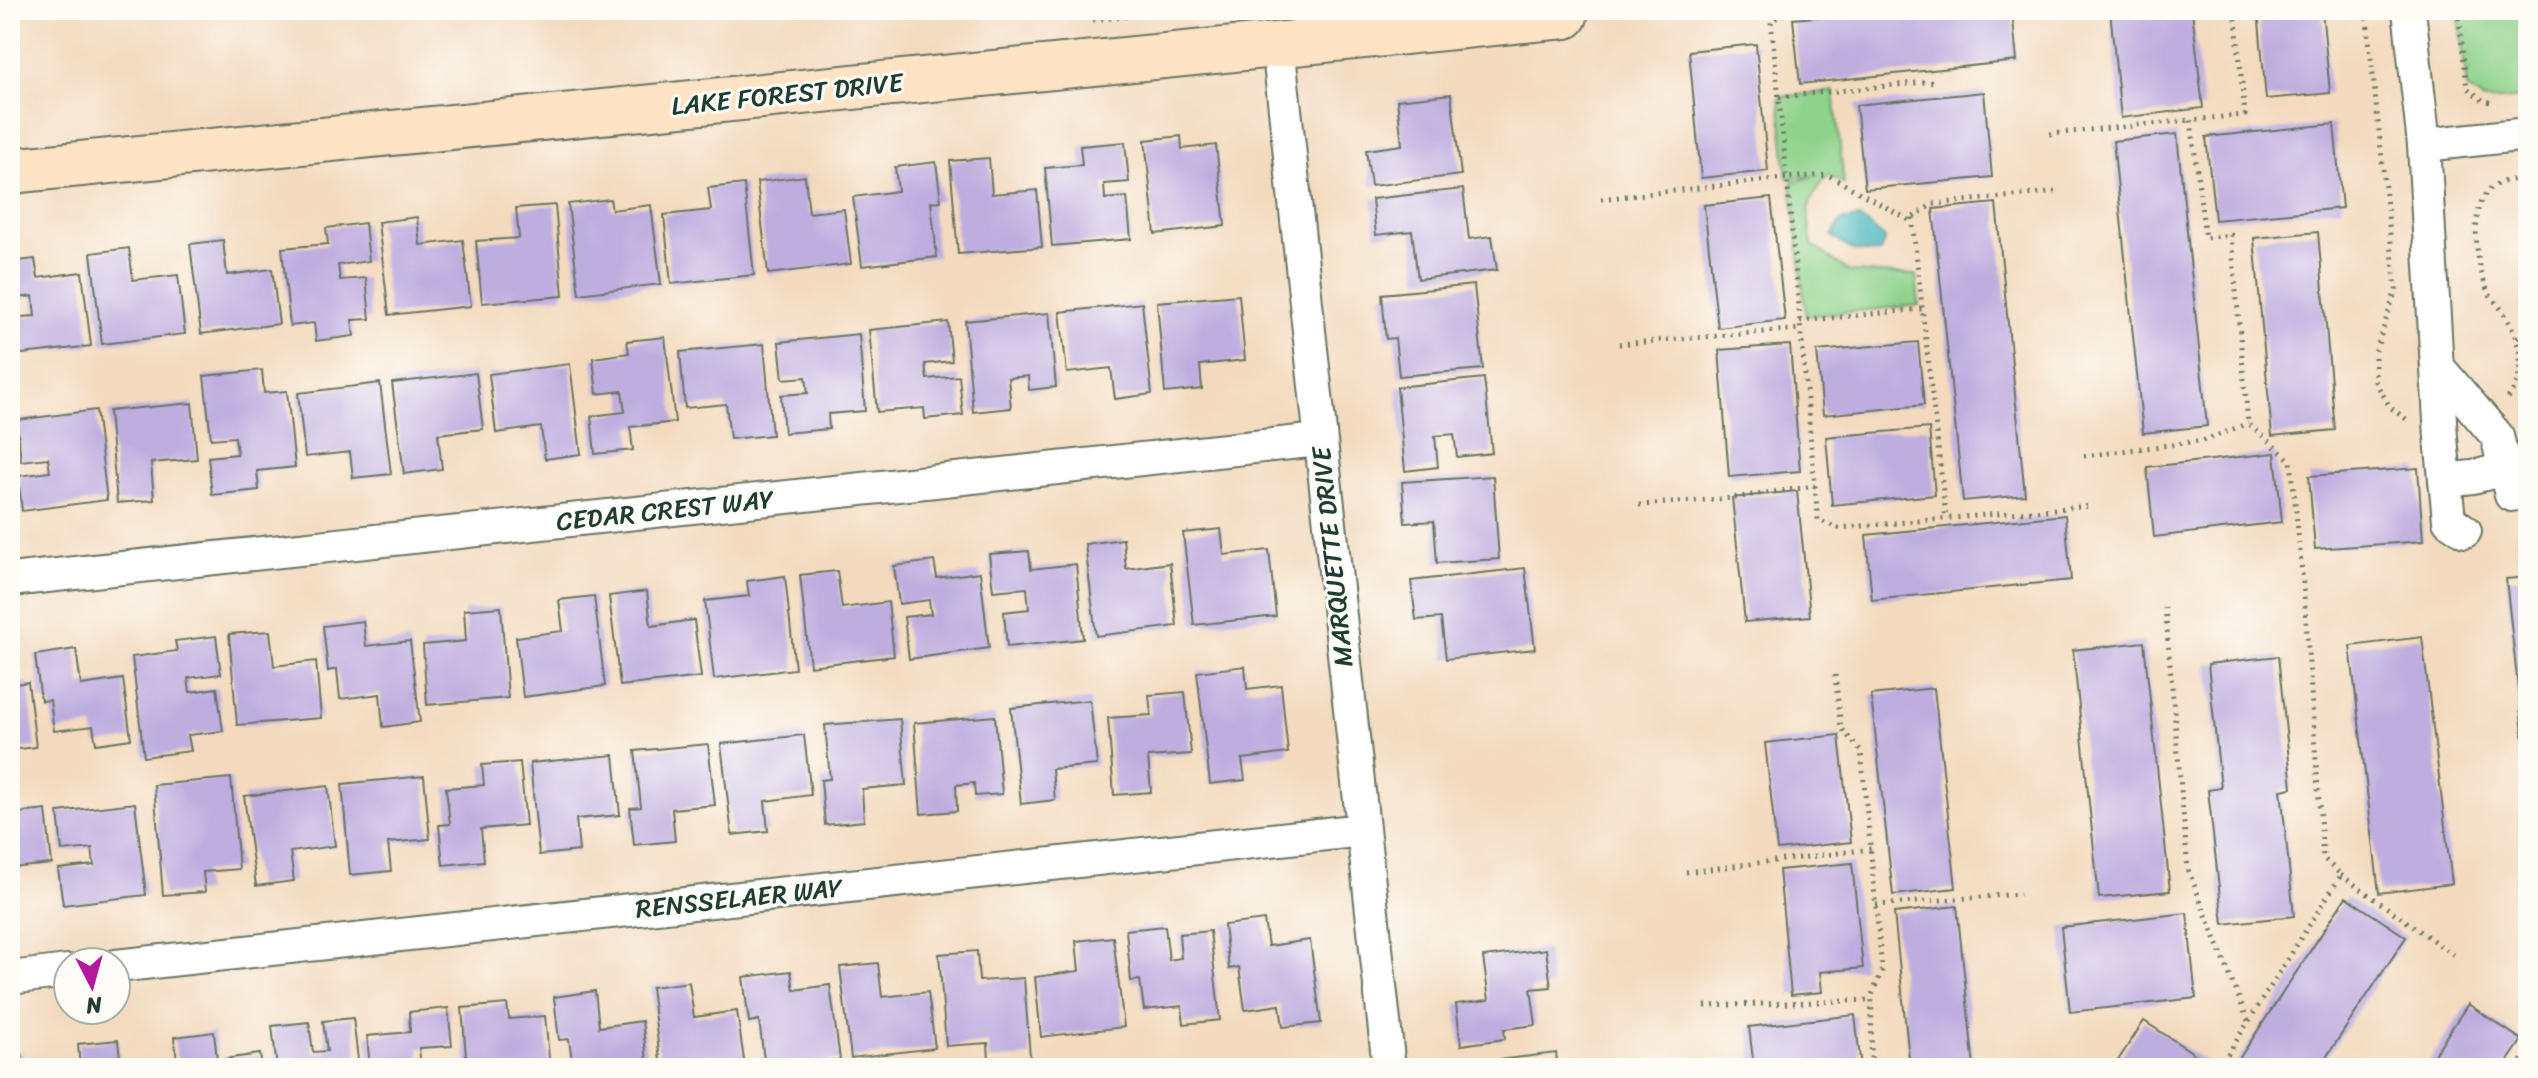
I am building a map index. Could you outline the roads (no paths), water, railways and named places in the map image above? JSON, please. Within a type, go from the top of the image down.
[{"type":"street","points":[[2409,10],[2424,145],[2449,520],[2465,531]]},
{"type":"street","name":"LAKE FOREST DRIVE","points":[[10,171],[1565,16]]},
{"type":"street","name":"MARQUETTE DRIVE","points":[[1278,45],[1389,1068]]},
{"type":"street","points":[[2424,145],[2528,134]]},
{"type":"street","points":[[2437,366],[2497,436],[2508,482],[2473,477],[2445,480]]},
{"type":"street","name":"CEDAR CREST WAY","points":[[10,580],[1319,440]]},
{"type":"street","name":"RENSSELAER WAY","points":[[132,964],[1363,830]]},
{"type":"street","points":[[10,978],[52,973]]},
{"type":"water","points":[[1859,218],[1885,238],[1880,252],[1854,250],[1832,236],[1841,221]]}]
